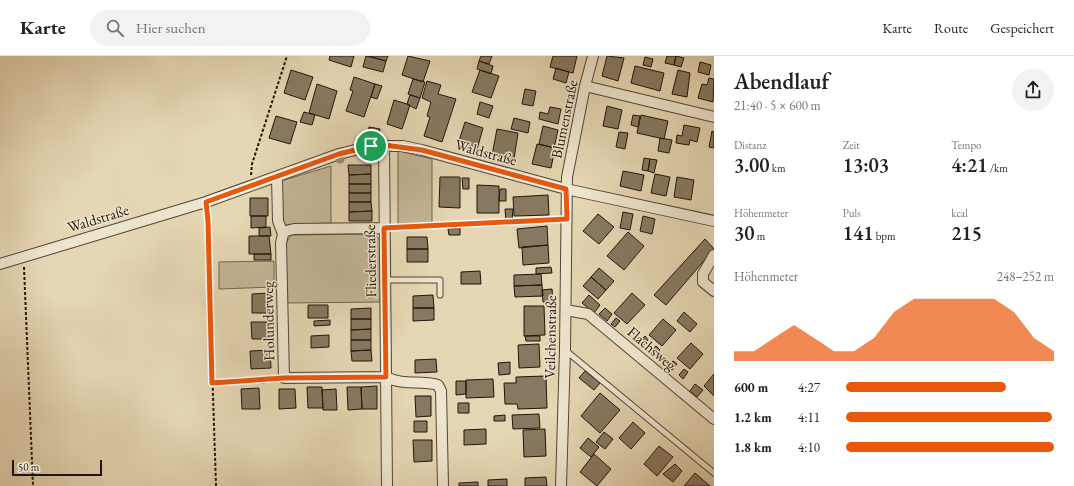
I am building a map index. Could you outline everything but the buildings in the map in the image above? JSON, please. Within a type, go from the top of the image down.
[{"type":"street","name":"Blumenstraße","points":[[566,189],[585,86],[593,56]]},
{"type":"street","points":[[585,86],[714,117]]},
{"type":"street","name":"Waldstraße","points":[[0,264],[206,202],[339,154],[371,146],[384,145],[422,150],[566,189],[714,221]]},
{"type":"street","name":"Fliederstraße","points":[[384,145],[387,486]]},
{"type":"street","name":"Holunderweg","points":[[277,177],[278,221],[282,234],[284,378],[386,377]]},
{"type":"street","name":"Veilchenstraße","points":[[561,486],[566,310],[566,189]]},
{"type":"street","points":[[282,234],[286,231],[294,229],[384,228]]},
{"type":"street","points":[[714,255],[703,274],[703,282],[714,291]]},
{"type":"street","name":"Flachsweg","points":[[566,310],[588,314],[714,419]]},
{"type":"street","points":[[386,377],[397,383],[428,383],[438,385],[441,391],[443,486]]},
{"type":"lane","points":[[446,225],[567,219]]},
{"type":"lane","points":[[385,280],[440,280],[440,295]]},
{"type":"lane","points":[[565,350],[714,473]]},
{"type":"lane","points":[[262,380],[284,378]]},
{"type":"path","points":[[253,185],[251,175],[252,164],[287,56]]},
{"type":"path","points":[[206,202],[208,221],[216,486]]},
{"type":"path","points":[[384,228],[446,225]]},
{"type":"path","points":[[23,256],[33,486]]},
{"type":"path","points":[[212,383],[262,380]]},
{"type":"shaded area","points":[[398,151],[432,159],[432,223],[398,224]]},
{"type":"shaded area","points":[[331,166],[331,223],[285,225],[281,221],[281,181]]},
{"type":"shaded area","points":[[374,234],[380,240],[382,302],[286,303],[286,243],[291,235]]},
{"type":"shaded area","points":[[274,261],[274,287],[219,289],[219,262]]},
{"type":"route","points":[[371,146],[403,146],[422,150],[566,189],[567,219],[384,228],[386,377],[284,378],[212,383],[208,221],[206,202],[339,154],[371,146]]}]
